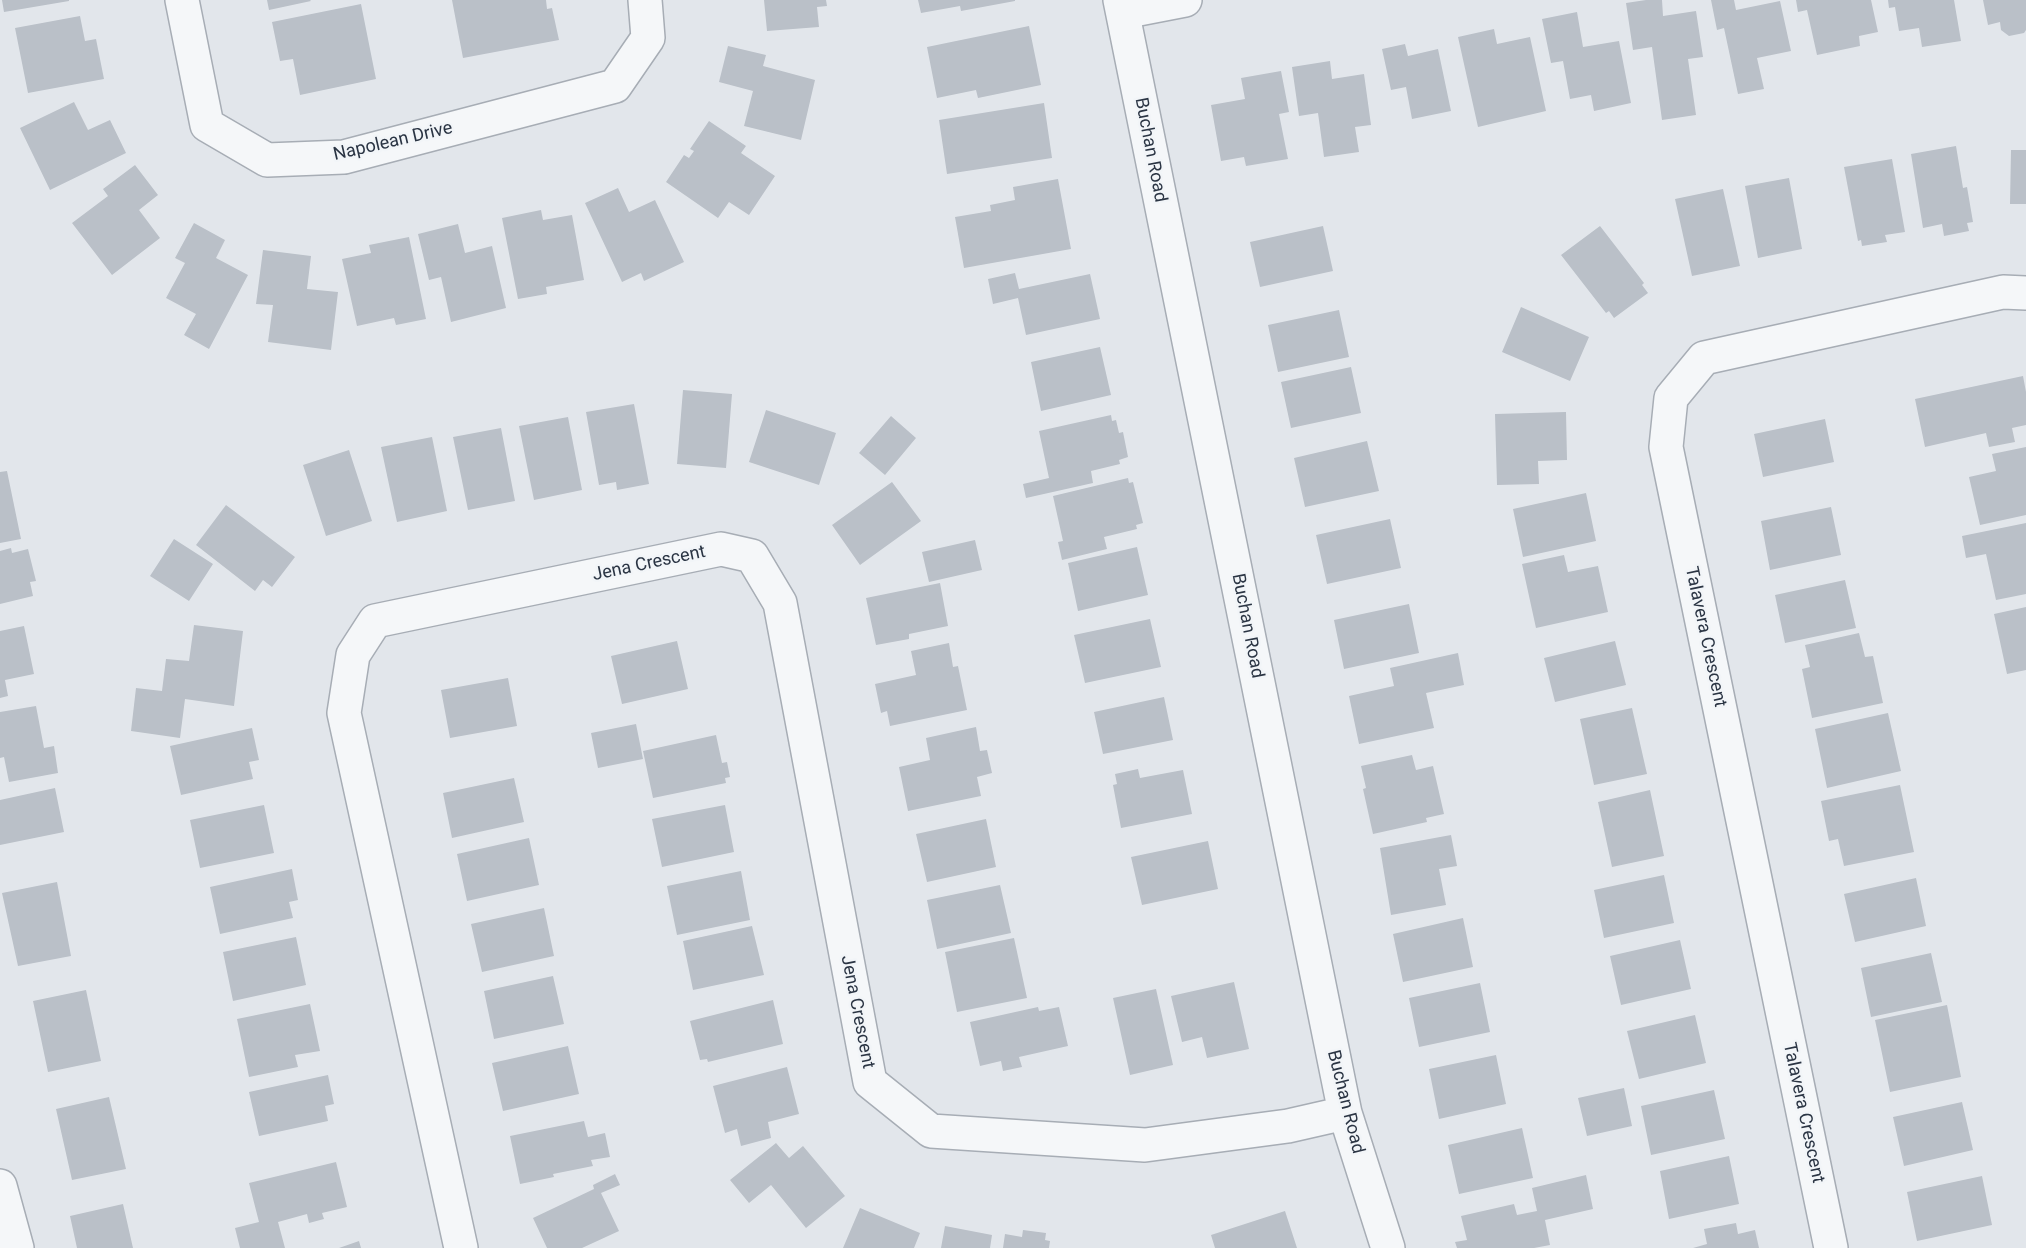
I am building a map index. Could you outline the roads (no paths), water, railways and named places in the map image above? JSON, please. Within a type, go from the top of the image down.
[{"type":"street","name":"Napolean Drive","points":[[182,0],[207,125],[267,160],[344,157],[615,86],[648,38],[645,0]]},
{"type":"street","points":[[1121,6],[1185,0]]},
{"type":"street","name":"Buchan Road","points":[[1121,6],[1345,1113],[1388,1248]]},
{"type":"street","name":"Talavera Crescent","points":[[1831,1248],[1666,447],[1671,398],[1704,358],[2003,292],[2026,293]]},
{"type":"street","name":"Jena Crescent","points":[[461,1248],[344,713],[353,655],[375,621],[722,549],[752,556],[780,603],[870,1082],[931,1131],[1133,1145],[1288,1126],[1345,1113]]},
{"type":"street","points":[[0,1186],[17,1248]]}]
